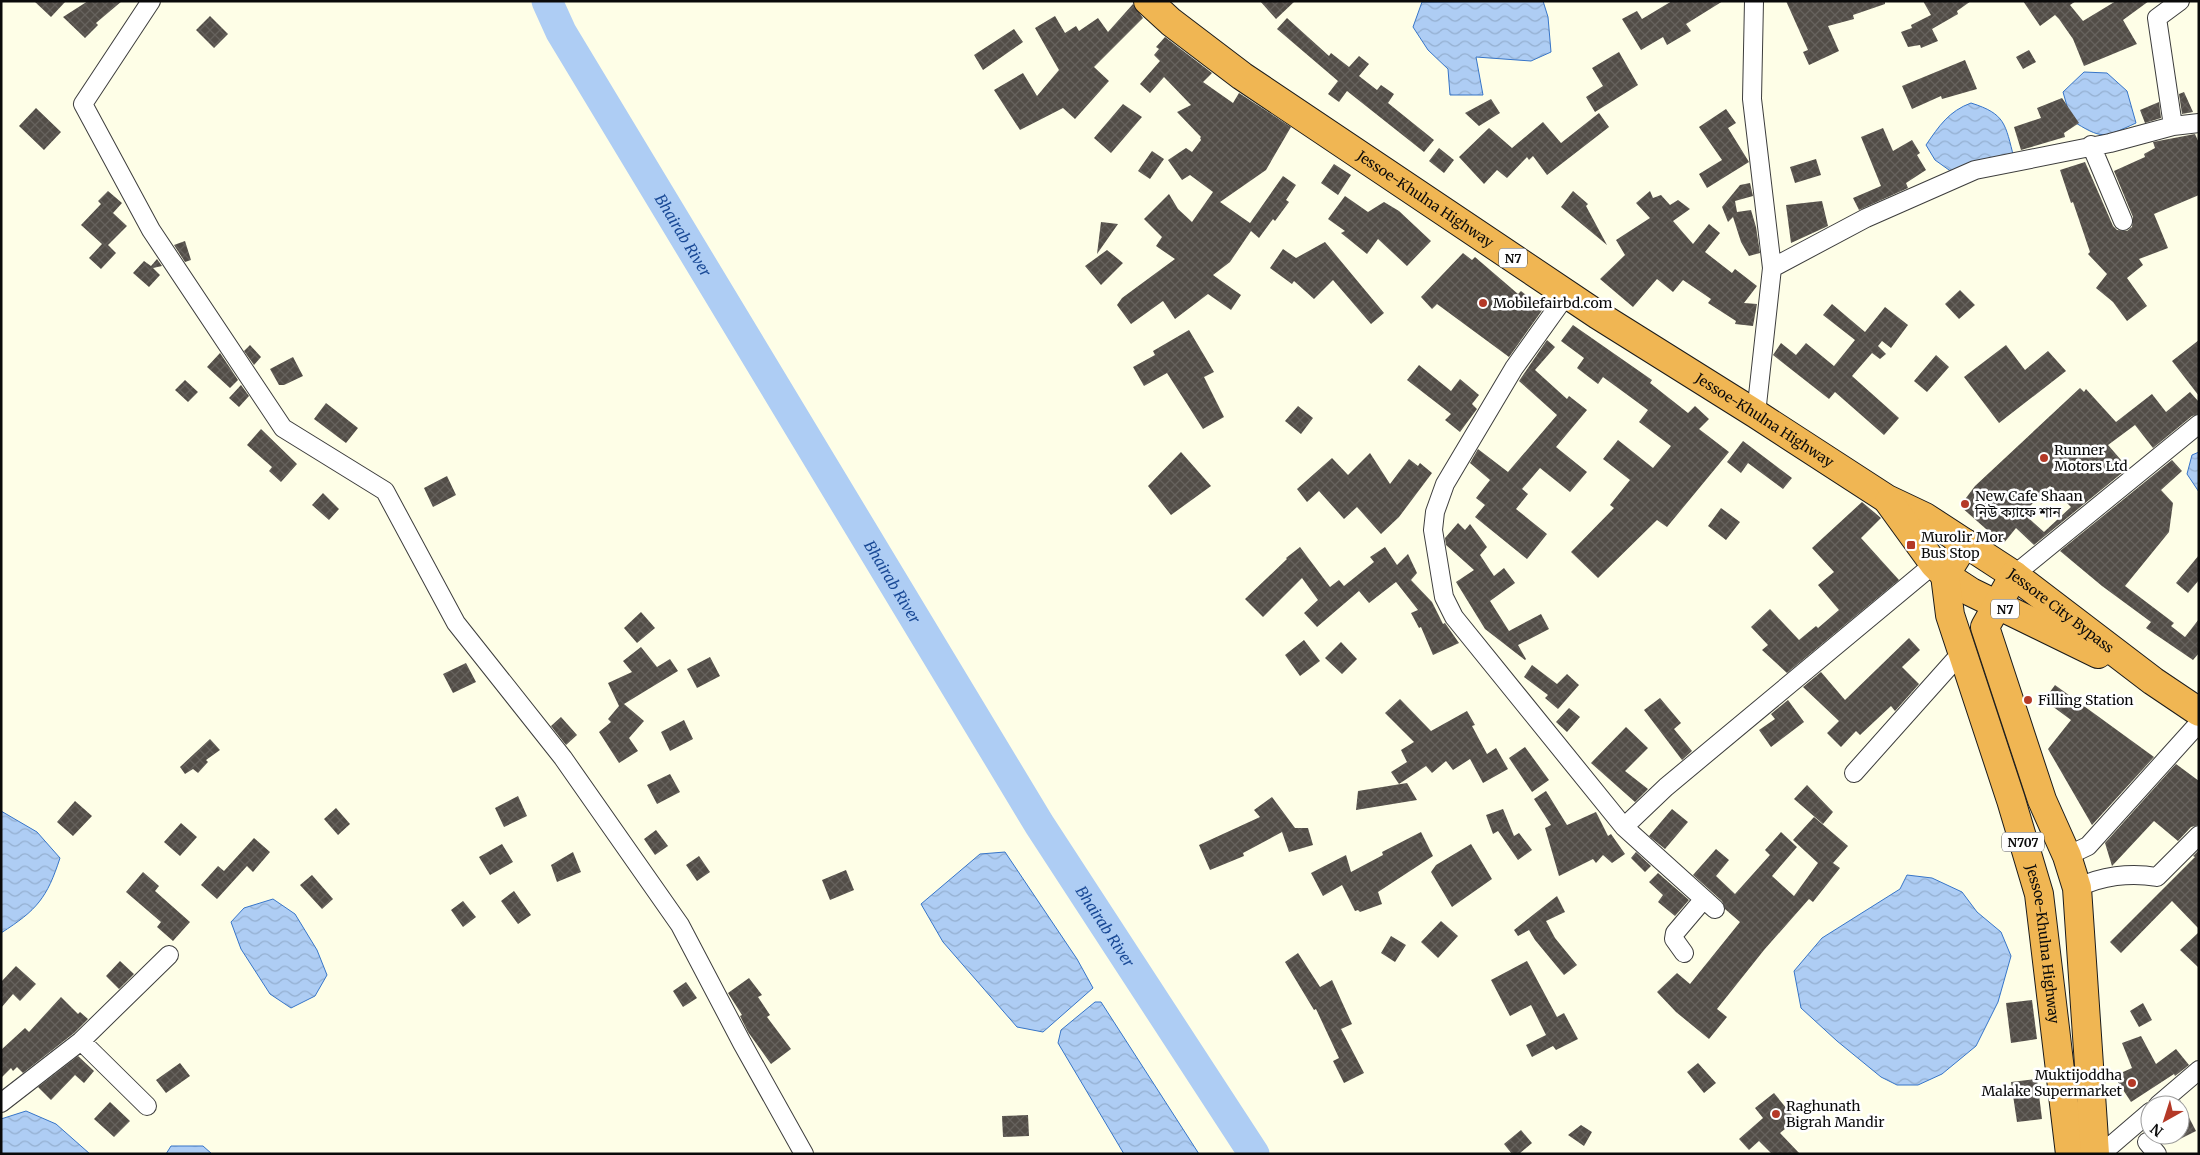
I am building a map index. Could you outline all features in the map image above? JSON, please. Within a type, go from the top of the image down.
[{"type":"highway","name":"Jessoe-Khulna Highway","points":[[1148,1],[1171,22],[1242,76],[1566,294],[1887,499]]},
{"type":"highway","name":"Jessore City Bypass","points":[[1887,499],[1925,517],[2014,575],[2198,718]]},
{"type":"highway","name":"Jessore City Bypass","points":[[1887,499],[1940,570],[1970,592],[2153,682]]},
{"type":"highway","points":[[1940,570],[1965,543]]},
{"type":"highway","name":"Jessoe-Khulna Highway","points":[[1940,570],[1950,614],[2039,894],[2070,1154]]},
{"type":"highway","name":"N707","points":[[2014,575],[1985,627],[2042,800],[2067,856],[2077,888],[2095,1154]]},
{"type":"street","points":[[151,1],[83,104],[151,230],[283,428],[385,491],[456,623],[563,758],[680,925],[742,1043],[804,1154]]},
{"type":"street","points":[[1754,1],[1752,100],[1772,268],[1756,414]]},
{"type":"street","points":[[2173,126],[2156,18],[2180,1]]},
{"type":"street","points":[[1772,268],[1866,218],[1975,170],[2091,145],[2110,143],[2173,126],[2199,123]]},
{"type":"street","points":[[2091,145],[2123,221]]},
{"type":"street","points":[[1566,294],[1514,368],[1446,484],[1435,512],[1432,530],[1444,596],[1454,617],[1624,827],[1709,904],[1675,933],[1674,939],[1684,953]]},
{"type":"street","points":[[2014,575],[2199,424]]},
{"type":"street","points":[[1624,827],[1666,787],[1940,570]]},
{"type":"street","points":[[1854,773],[1962,652]]},
{"type":"street","points":[[2067,856],[2088,846],[2198,718]]},
{"type":"street","points":[[2077,888],[2097,878],[2143,875],[2157,877],[2199,835]]},
{"type":"street","points":[[1,1103],[81,1042],[169,955]]},
{"type":"street","points":[[81,1042],[147,1106]]},
{"type":"street","points":[[2170,1095],[2199,1070]]},
{"type":"street","points":[[2101,1154],[2140,1121]]},
{"type":"water","points":[[1543,1],[1548,17],[1551,52],[1531,61],[1476,57],[1483,95],[1450,95],[1448,69],[1428,50],[1413,27],[1422,2]]},
{"type":"water","points":[[2084,72],[2107,73],[2127,91],[2136,123],[2116,132],[2103,135],[2090,131],[2071,120],[2063,92]]},
{"type":"water","points":[[1971,103],[1983,107],[1998,116],[2006,129],[2014,158],[1956,175],[1935,160],[1926,145],[1940,125],[1957,110]]},
{"type":"water","points":[[2199,452],[2199,492],[2187,474],[2192,455]]},
{"type":"water","points":[[1,811],[37,832],[60,858],[50,883],[39,902],[24,917],[1,933]]},
{"type":"water","points":[[1005,852],[1077,959],[1093,988],[1043,1032],[1017,1027],[943,942],[921,904],[980,854]]},
{"type":"water","points":[[1907,875],[1932,878],[1962,892],[1977,912],[2001,932],[2011,956],[1998,1002],[1976,1046],[1942,1074],[1918,1085],[1897,1085],[1881,1077],[1801,1008],[1794,971],[1822,938],[1900,889]]},
{"type":"water","points":[[273,899],[295,914],[317,950],[327,975],[315,996],[291,1008],[270,994],[241,949],[231,922],[244,908]]},
{"type":"water","points":[[1095,1002],[1101,1002],[1199,1154],[1124,1154],[1058,1043],[1061,1030]]},
{"type":"water","points":[[26,1111],[56,1124],[90,1154],[1,1154],[1,1119]]},
{"type":"water","points":[[171,1146],[203,1146],[212,1154],[166,1154]]},
{"type":"building","points":[[34,1],[66,1],[51,17]]},
{"type":"building","points":[[88,1],[122,1],[96,23],[98,25],[85,38],[63,17]]},
{"type":"building","points":[[1260,1],[1295,1],[1276,19]]},
{"type":"building","points":[[1672,1],[1723,1],[1686,24],[1691,31],[1667,45],[1663,37],[1641,50],[1622,19],[1637,11],[1642,19]]},
{"type":"building","points":[[1786,1],[1885,1],[1885,4],[1853,15],[1854,19],[1828,26],[1839,51],[1809,65],[1803,52],[1808,50]]},
{"type":"building","points":[[1923,1],[1971,1],[1957,11],[1958,14],[1932,29],[1938,41],[1921,48],[1920,45],[1908,47],[1901,32],[1912,28],[1911,25],[1931,15]]},
{"type":"building","points":[[2023,1],[2076,1],[2070,5],[2083,21],[2116,1],[2149,1],[2123,20],[2137,44],[2084,66],[2073,39],[2059,19],[2055,15],[2040,26]]},
{"type":"building","points":[[1133,4],[1143,18],[1094,67],[1109,81],[1075,119],[1063,108],[1020,130],[994,90],[1023,73],[1037,96],[1059,70],[1035,28],[1055,16],[1065,33],[1076,26],[1079,31],[1098,18],[1108,32]]},
{"type":"building","points":[[210,16],[228,34],[214,48],[196,30]]},
{"type":"building","points":[[1287,18],[1329,56],[1331,53],[1349,67],[1359,56],[1369,64],[1359,76],[1377,90],[1381,85],[1394,94],[1388,103],[1434,140],[1424,152],[1347,91],[1339,102],[1328,94],[1338,81],[1277,29]]},
{"type":"building","points":[[1014,29],[1023,42],[983,70],[974,55]]},
{"type":"building","points":[[1165,37],[1212,73],[1203,82],[1233,103],[1239,93],[1291,127],[1266,170],[1220,202],[1250,223],[1283,176],[1296,185],[1286,200],[1289,202],[1275,221],[1273,219],[1259,238],[1251,231],[1230,262],[1213,275],[1241,295],[1231,310],[1208,294],[1175,319],[1163,301],[1131,324],[1117,305],[1122,298],[1175,259],[1156,246],[1162,237],[1144,219],[1169,194],[1178,209],[1192,222],[1213,192],[1190,175],[1182,180],[1168,160],[1186,148],[1192,152],[1201,140],[1201,137],[1177,112],[1191,105],[1164,77],[1150,93],[1140,84],[1160,61],[1154,55],[1159,49],[1156,47]]},
{"type":"building","points":[[2029,50],[2036,62],[2023,69],[2016,57]]},
{"type":"building","points":[[1619,52],[1638,85],[1595,112],[1586,97],[1603,86],[1592,68]]},
{"type":"building","points":[[1965,60],[1977,89],[1942,99],[1941,96],[1912,109],[1902,86]]},
{"type":"building","points":[[2184,92],[2193,112],[2182,114],[2179,94]]},
{"type":"building","points":[[2062,98],[2079,123],[2064,133],[2065,137],[2021,150],[2014,127],[2041,118],[2037,108]]},
{"type":"building","points":[[1491,99],[1500,113],[1479,126],[1465,113]]},
{"type":"building","points":[[2159,102],[2161,118],[2145,123],[2140,110]]},
{"type":"building","points":[[1123,104],[1142,117],[1111,153],[1094,138]]},
{"type":"building","points":[[36,108],[61,132],[44,150],[19,126]]},
{"type":"building","points":[[1726,109],[1736,123],[1728,128],[1749,162],[1707,188],[1699,174],[1722,160],[1699,127]]},
{"type":"building","points":[[1599,113],[1609,127],[1547,175],[1533,156],[1529,160],[1527,157],[1507,178],[1497,170],[1484,184],[1459,157],[1489,128],[1512,148],[1543,122],[1561,143]]},
{"type":"building","points":[[1883,128],[1893,151],[1912,140],[1920,153],[1917,155],[1926,170],[1906,183],[1908,188],[1859,210],[1853,198],[1881,186],[1861,137]]},
{"type":"building","points":[[2195,134],[2199,143],[2199,195],[2154,214],[2168,248],[2139,259],[2143,265],[2127,278],[2147,306],[2127,321],[2113,302],[2096,288],[2107,274],[2088,254],[2090,252],[2060,170],[2085,162],[2113,226],[2117,230],[2127,231],[2132,227],[2133,217],[2114,171],[2145,157],[2144,154],[2155,148],[2153,142]]},
{"type":"building","points":[[1439,148],[1454,160],[1444,173],[1429,161]]},
{"type":"building","points":[[1152,151],[1164,159],[1150,179],[1138,171]]},
{"type":"building","points":[[1816,159],[1821,175],[1795,183],[1790,167]]},
{"type":"building","points":[[1334,164],[1351,175],[1338,195],[1321,183]]},
{"type":"building","points":[[1750,183],[1753,196],[1735,201],[1737,212],[1751,210],[1756,227],[1760,253],[1749,256],[1741,242],[1733,217],[1728,222],[1722,207],[1740,185]]},
{"type":"building","points":[[108,191],[122,203],[113,213],[127,226],[108,245],[116,253],[101,269],[89,258],[102,244],[81,225],[101,204],[98,201]]},
{"type":"building","points":[[1573,191],[1588,204],[1586,206],[1607,245],[1561,207]]},
{"type":"building","points":[[1650,191],[1653,198],[1661,195],[1670,205],[1678,200],[1690,209],[1673,221],[1693,244],[1709,224],[1720,233],[1705,252],[1732,273],[1735,269],[1757,286],[1744,303],[1757,304],[1753,326],[1735,324],[1736,321],[1708,303],[1711,299],[1683,280],[1673,292],[1657,279],[1633,307],[1600,279],[1625,255],[1616,240],[1650,218],[1636,203]]},
{"type":"building","points":[[1345,196],[1368,212],[1384,202],[1399,211],[1431,241],[1407,266],[1378,239],[1367,254],[1341,233],[1345,231],[1328,219]]},
{"type":"building","points":[[1822,201],[1828,226],[1791,243],[1786,205]]},
{"type":"building","points":[[1101,222],[1118,224],[1097,254]]},
{"type":"building","points":[[185,241],[191,260],[185,262],[174,245]]},
{"type":"building","points":[[1325,242],[1384,313],[1371,324],[1333,280],[1314,299],[1294,281],[1292,284],[1270,268],[1283,249],[1296,258]]},
{"type":"building","points":[[1107,250],[1123,263],[1101,285],[1085,266]]},
{"type":"building","points":[[1463,253],[1472,260],[1475,257],[1518,294],[1521,291],[1543,309],[1509,357],[1437,304],[1432,309],[1421,297]]},
{"type":"building","points":[[157,259],[162,266],[153,268],[160,275],[149,287],[133,273],[144,261],[151,266]]},
{"type":"building","points":[[1960,290],[1975,305],[1959,319],[1945,304]]},
{"type":"building","points":[[1832,304],[1865,332],[1885,307],[1908,325],[1891,348],[1882,341],[1878,346],[1886,354],[1880,359],[1872,353],[1852,376],[1899,418],[1884,435],[1835,392],[1829,399],[1773,355],[1781,343],[1796,355],[1806,343],[1834,366],[1855,340],[1823,315]]},
{"type":"building","points":[[1573,325],[1652,380],[1650,383],[1688,413],[1695,406],[1709,419],[1699,429],[1729,452],[1667,527],[1657,520],[1598,578],[1571,552],[1614,508],[1610,505],[1630,480],[1603,459],[1618,440],[1653,468],[1671,446],[1639,422],[1648,410],[1603,377],[1598,384],[1577,368],[1584,358],[1561,341]]},
{"type":"building","points":[[1189,330],[1214,372],[1204,377],[1224,417],[1203,429],[1167,373],[1144,386],[1133,367],[1155,355],[1153,351]]},
{"type":"building","points":[[1547,340],[1555,347],[1535,370],[1567,399],[1569,396],[1587,410],[1556,447],[1587,472],[1570,492],[1540,468],[1522,489],[1528,494],[1516,509],[1547,534],[1527,559],[1475,517],[1485,505],[1476,498],[1490,480],[1470,463],[1478,449],[1508,472],[1557,415],[1519,381]]},
{"type":"building","points":[[2199,340],[2199,396],[2172,361]]},
{"type":"building","points":[[250,345],[261,357],[254,365],[244,351]]},
{"type":"building","points":[[2006,345],[2025,370],[2048,351],[2066,371],[1999,423],[1964,377]]},
{"type":"building","points":[[220,353],[238,380],[230,388],[207,367]]},
{"type":"building","points":[[1936,355],[1949,367],[1927,392],[1914,381]]},
{"type":"building","points":[[293,357],[303,376],[284,385],[279,385],[270,369]]},
{"type":"building","points":[[1419,365],[1451,391],[1460,379],[1479,395],[1472,404],[1477,409],[1460,432],[1445,420],[1451,414],[1407,380]]},
{"type":"building","points":[[185,380],[198,392],[188,402],[175,390]]},
{"type":"building","points":[[241,385],[249,396],[239,407],[229,398]]},
{"type":"building","points":[[2080,388],[2084,392],[2086,389],[2116,422],[2152,394],[2166,412],[2190,392],[2199,402],[2199,414],[2192,416],[2153,448],[2135,425],[2108,445],[2128,468],[2034,545],[2016,528],[2003,544],[1960,506],[1975,486]],"holes":[[[2050,486],[2071,507],[2044,532],[2023,513]]]},
{"type":"building","points":[[326,403],[358,428],[346,443],[314,419]]},
{"type":"building","points":[[1298,406],[1313,418],[1301,434],[1285,421]]},
{"type":"building","points":[[261,429],[297,464],[281,482],[269,471],[272,467],[247,445]]},
{"type":"building","points":[[1743,441],[1792,478],[1783,489],[1748,463],[1741,473],[1727,462]]},
{"type":"building","points":[[1181,452],[1211,486],[1171,515],[1148,486]]},
{"type":"building","points":[[1370,453],[1390,484],[1409,459],[1418,466],[1420,463],[1432,473],[1399,517],[1381,534],[1357,507],[1344,519],[1319,491],[1307,502],[1297,489],[1332,458],[1348,475]]},
{"type":"building","points":[[2172,460],[2182,471],[2161,490],[2173,503],[2169,532],[2125,586],[2174,623],[2171,626],[2185,637],[2199,619],[2199,653],[2193,660],[2146,628],[2151,622],[2102,586],[2060,551]]},
{"type":"building","points":[[447,476],[456,495],[433,507],[424,488]]},
{"type":"building","points":[[323,493],[339,509],[329,520],[312,505]]},
{"type":"building","points":[[1862,502],[1881,518],[1861,538],[1899,580],[1787,673],[1762,650],[1768,645],[1751,627],[1770,609],[1799,640],[1816,626],[1818,628],[1839,610],[1818,585],[1834,572],[1812,548]]},
{"type":"building","points":[[1721,508],[1740,522],[1726,540],[1708,526]]},
{"type":"building","points":[[1458,523],[1465,530],[1470,524],[1487,547],[1480,555],[1494,576],[1504,568],[1515,583],[1490,601],[1509,631],[1541,614],[1549,629],[1518,645],[1525,660],[1485,629],[1456,582],[1474,570],[1446,545],[1445,538]]},
{"type":"building","points":[[1300,547],[1330,587],[1339,580],[1344,586],[1374,562],[1370,557],[1385,547],[1397,565],[1408,554],[1417,573],[1411,580],[1432,602],[1443,624],[1445,623],[1459,643],[1433,655],[1421,627],[1419,628],[1411,613],[1418,610],[1396,582],[1369,603],[1359,591],[1317,627],[1304,613],[1318,600],[1302,578],[1263,617],[1245,599],[1286,558]]},
{"type":"building","points":[[2199,555],[2199,580],[2188,593],[2176,583]]},
{"type":"building","points":[[641,612],[655,628],[637,643],[624,628]]},
{"type":"building","points":[[1909,638],[1920,650],[1902,667],[1919,684],[1895,711],[1891,706],[1860,735],[1856,731],[1841,747],[1827,733],[1839,721],[1803,687],[1821,672],[1845,700]]},
{"type":"building","points":[[1304,640],[1320,661],[1300,676],[1285,655]]},
{"type":"building","points":[[1341,642],[1357,659],[1342,674],[1325,658]]},
{"type":"building","points":[[641,647],[657,667],[670,659],[678,671],[624,704],[644,721],[629,738],[638,751],[619,763],[599,732],[611,722],[608,719],[619,706],[608,683],[632,672],[623,661]]},
{"type":"building","points":[[710,657],[720,676],[697,688],[687,669]]},
{"type":"building","points":[[466,663],[476,682],[453,693],[443,674]]},
{"type":"building","points":[[1532,665],[1557,684],[1567,674],[1579,685],[1558,709],[1545,698],[1548,695],[1524,677]]},
{"type":"building","points":[[2055,685],[2154,757],[2092,825],[2048,749],[2071,720],[2044,700]]},
{"type":"building","points":[[1660,698],[1681,723],[1674,729],[1692,751],[1682,760],[1644,710]]},
{"type":"building","points":[[1400,699],[1431,731],[1467,711],[1475,725],[1472,726],[1487,754],[1496,748],[1508,769],[1483,783],[1470,759],[1453,770],[1446,761],[1432,773],[1426,766],[1399,784],[1391,772],[1407,762],[1401,750],[1414,742],[1385,713]]},
{"type":"building","points":[[1788,700],[1804,722],[1771,747],[1759,730],[1775,719],[1771,714]]},
{"type":"building","points":[[1569,708],[1580,717],[1567,732],[1556,722]]},
{"type":"building","points":[[561,717],[577,735],[566,745],[551,726]]},
{"type":"building","points":[[684,720],[693,739],[670,751],[661,732]]},
{"type":"building","points":[[1626,727],[1648,748],[1625,771],[1648,789],[1635,802],[1591,763]]},
{"type":"building","points":[[210,739],[220,750],[206,760],[208,762],[198,773],[193,769],[185,774],[180,767]]},
{"type":"building","points":[[1525,747],[1549,780],[1532,792],[1509,758]]},
{"type":"building","points":[[2176,764],[2199,781],[2199,825],[2191,827],[2178,841],[2154,821],[2112,866],[2105,843]]},
{"type":"building","points":[[670,774],[680,792],[657,804],[647,785]]},
{"type":"building","points":[[1407,783],[1417,800],[1356,810],[1358,791]]},
{"type":"building","points":[[1807,785],[1833,812],[1823,824],[1794,799]]},
{"type":"building","points":[[1546,791],[1567,825],[1596,812],[1608,836],[1611,834],[1625,854],[1612,863],[1603,855],[1596,863],[1593,859],[1559,876],[1545,828],[1551,825],[1534,799]]},
{"type":"building","points":[[518,796],[527,816],[504,827],[495,808]]},
{"type":"building","points":[[1272,797],[1295,828],[1308,828],[1313,845],[1289,852],[1282,832],[1243,853],[1244,856],[1210,870],[1199,845],[1260,817],[1254,810]]},
{"type":"building","points":[[75,801],[92,816],[73,836],[57,822]]},
{"type":"building","points":[[336,808],[350,824],[338,835],[324,819]]},
{"type":"building","points":[[1503,809],[1514,836],[1519,833],[1532,850],[1518,860],[1498,831],[1493,834],[1486,815]]},
{"type":"building","points":[[1672,809],[1688,822],[1665,849],[1649,836]]},
{"type":"building","points":[[1814,817],[1848,846],[1833,863],[1840,868],[1813,902],[1809,899],[1764,950],[1717,1009],[1727,1017],[1709,1039],[1676,1012],[1657,992],[1677,973],[1690,984],[1740,922],[1725,909],[1722,901],[1693,875],[1716,849],[1729,860],[1716,876],[1735,894],[1770,855],[1765,850],[1781,832],[1797,847],[1772,876],[1794,896],[1818,863],[1793,840]]},
{"type":"building","points":[[181,823],[197,837],[180,856],[164,842]]},
{"type":"building","points":[[656,830],[668,846],[655,855],[644,839]]},
{"type":"building","points":[[1421,832],[1433,856],[1378,892],[1382,904],[1360,912],[1358,910],[1355,911],[1342,885],[1323,896],[1311,873],[1346,855],[1351,872],[1383,855],[1382,852]]},
{"type":"building","points":[[254,838],[270,852],[253,872],[247,866],[217,899],[201,885],[218,866],[224,871]]},
{"type":"building","points":[[502,844],[513,862],[490,875],[479,857]]},
{"type":"building","points":[[1471,844],[1492,879],[1452,907],[1431,872],[1436,865]]},
{"type":"building","points":[[2199,850],[2199,929],[2172,901],[2121,953],[2110,942],[2195,857],[2193,856]]},
{"type":"building","points":[[573,852],[581,872],[557,882],[551,865]]},
{"type":"building","points":[[1636,852],[1651,866],[1645,872],[1631,858]]},
{"type":"building","points":[[699,856],[710,872],[697,881],[686,865]]},
{"type":"building","points":[[846,870],[854,890],[830,900],[822,880]]},
{"type":"building","points":[[143,872],[159,886],[155,891],[190,922],[173,941],[157,927],[161,922],[126,892]]},
{"type":"building","points":[[1658,873],[1689,900],[1675,916],[1658,902],[1663,895],[1649,882]]},
{"type":"building","points":[[312,875],[333,899],[322,909],[300,885]]},
{"type":"building","points":[[514,891],[531,915],[518,924],[501,901]]},
{"type":"building","points":[[1557,896],[1565,912],[1546,921],[1555,938],[1577,965],[1564,975],[1529,930],[1518,936],[1514,930]]},
{"type":"building","points":[[463,901],[476,917],[463,927],[451,910]]},
{"type":"building","points":[[1441,921],[1458,936],[1438,958],[1421,942]]},
{"type":"building","points":[[2199,932],[2199,968],[2180,950]]},
{"type":"building","points":[[1391,936],[1406,945],[1395,962],[1381,953]]},
{"type":"building","points":[[1298,953],[1320,987],[1332,980],[1352,1024],[1341,1029],[1364,1073],[1344,1083],[1333,1061],[1339,1058],[1316,1009],[1314,1010],[1285,962]]},
{"type":"building","points":[[120,961],[134,974],[119,989],[106,976]]},
{"type":"building","points":[[1527,961],[1557,1017],[1564,1013],[1578,1039],[1556,1050],[1553,1046],[1532,1057],[1526,1045],[1546,1035],[1531,1005],[1510,1016],[1491,980]]},
{"type":"building","points":[[16,966],[36,984],[20,1001],[13,994],[1,1008],[1,982]]},
{"type":"building","points":[[749,978],[762,995],[758,997],[770,1015],[767,1017],[791,1049],[771,1064],[748,1032],[740,1016],[742,1015],[728,993]]},
{"type":"building","points":[[686,982],[697,998],[683,1007],[673,991]]},
{"type":"building","points":[[61,997],[78,1014],[80,1012],[88,1019],[74,1033],[23,1073],[17,1067],[13,1071],[11,1068],[1,1078],[1,1050],[25,1028],[29,1032]]},
{"type":"building","points":[[2032,1000],[2037,1039],[2011,1043],[2006,1003]]},
{"type":"building","points":[[2143,1003],[2152,1020],[2139,1027],[2130,1011]]},
{"type":"building","points":[[2141,1036],[2156,1064],[2176,1049],[2189,1065],[2175,1076],[2174,1074],[2131,1102],[2114,1076],[2132,1068],[2122,1043]]},
{"type":"building","points":[[78,1056],[94,1071],[84,1083],[75,1075],[51,1100],[38,1087]]},
{"type":"building","points":[[180,1063],[190,1076],[166,1093],[156,1080]]},
{"type":"building","points":[[1698,1063],[1716,1083],[1704,1093],[1687,1072]]},
{"type":"building","points":[[2037,1079],[2042,1119],[2017,1122],[2011,1082]]},
{"type":"building","points":[[1774,1093],[1796,1120],[1780,1133],[1800,1154],[1772,1154],[1759,1141],[1749,1150],[1739,1139],[1763,1118],[1755,1108]]},
{"type":"building","points":[[110,1102],[130,1121],[114,1137],[94,1119]]},
{"type":"building","points":[[1028,1115],[1029,1136],[1003,1137],[1002,1116]]},
{"type":"building","points":[[2190,1119],[2196,1131],[2190,1134]]},
{"type":"building","points":[[1581,1125],[1592,1132],[1584,1146],[1568,1135]]},
{"type":"building","points":[[1521,1130],[1532,1143],[1519,1154],[1512,1154],[1504,1144]]},
{"type":"waterway","name":"Bhairab River","points":[[547,1],[561,32],[1039,824],[1254,1154]]},
{"type":"place","name":"Mobilefairbd.com","points":[[1483,303]]},
{"type":"place","name":"Runner Motors Ltd","points":[[2044,458]]},
{"type":"place","name":"New Cafe Shaan নিউ ক্যাফে শান","points":[[1965,504]]},
{"type":"place","name":"Murolir Mor Bus Stop","points":[[1911,545]]},
{"type":"place","name":"Filling Station","points":[[2028,700]]},
{"type":"place","name":"Muktijoddha Malake Supermarket","points":[[2132,1083]]},
{"type":"place","name":"Raghunath Bigrah Mandir","points":[[1776,1114]]}]
